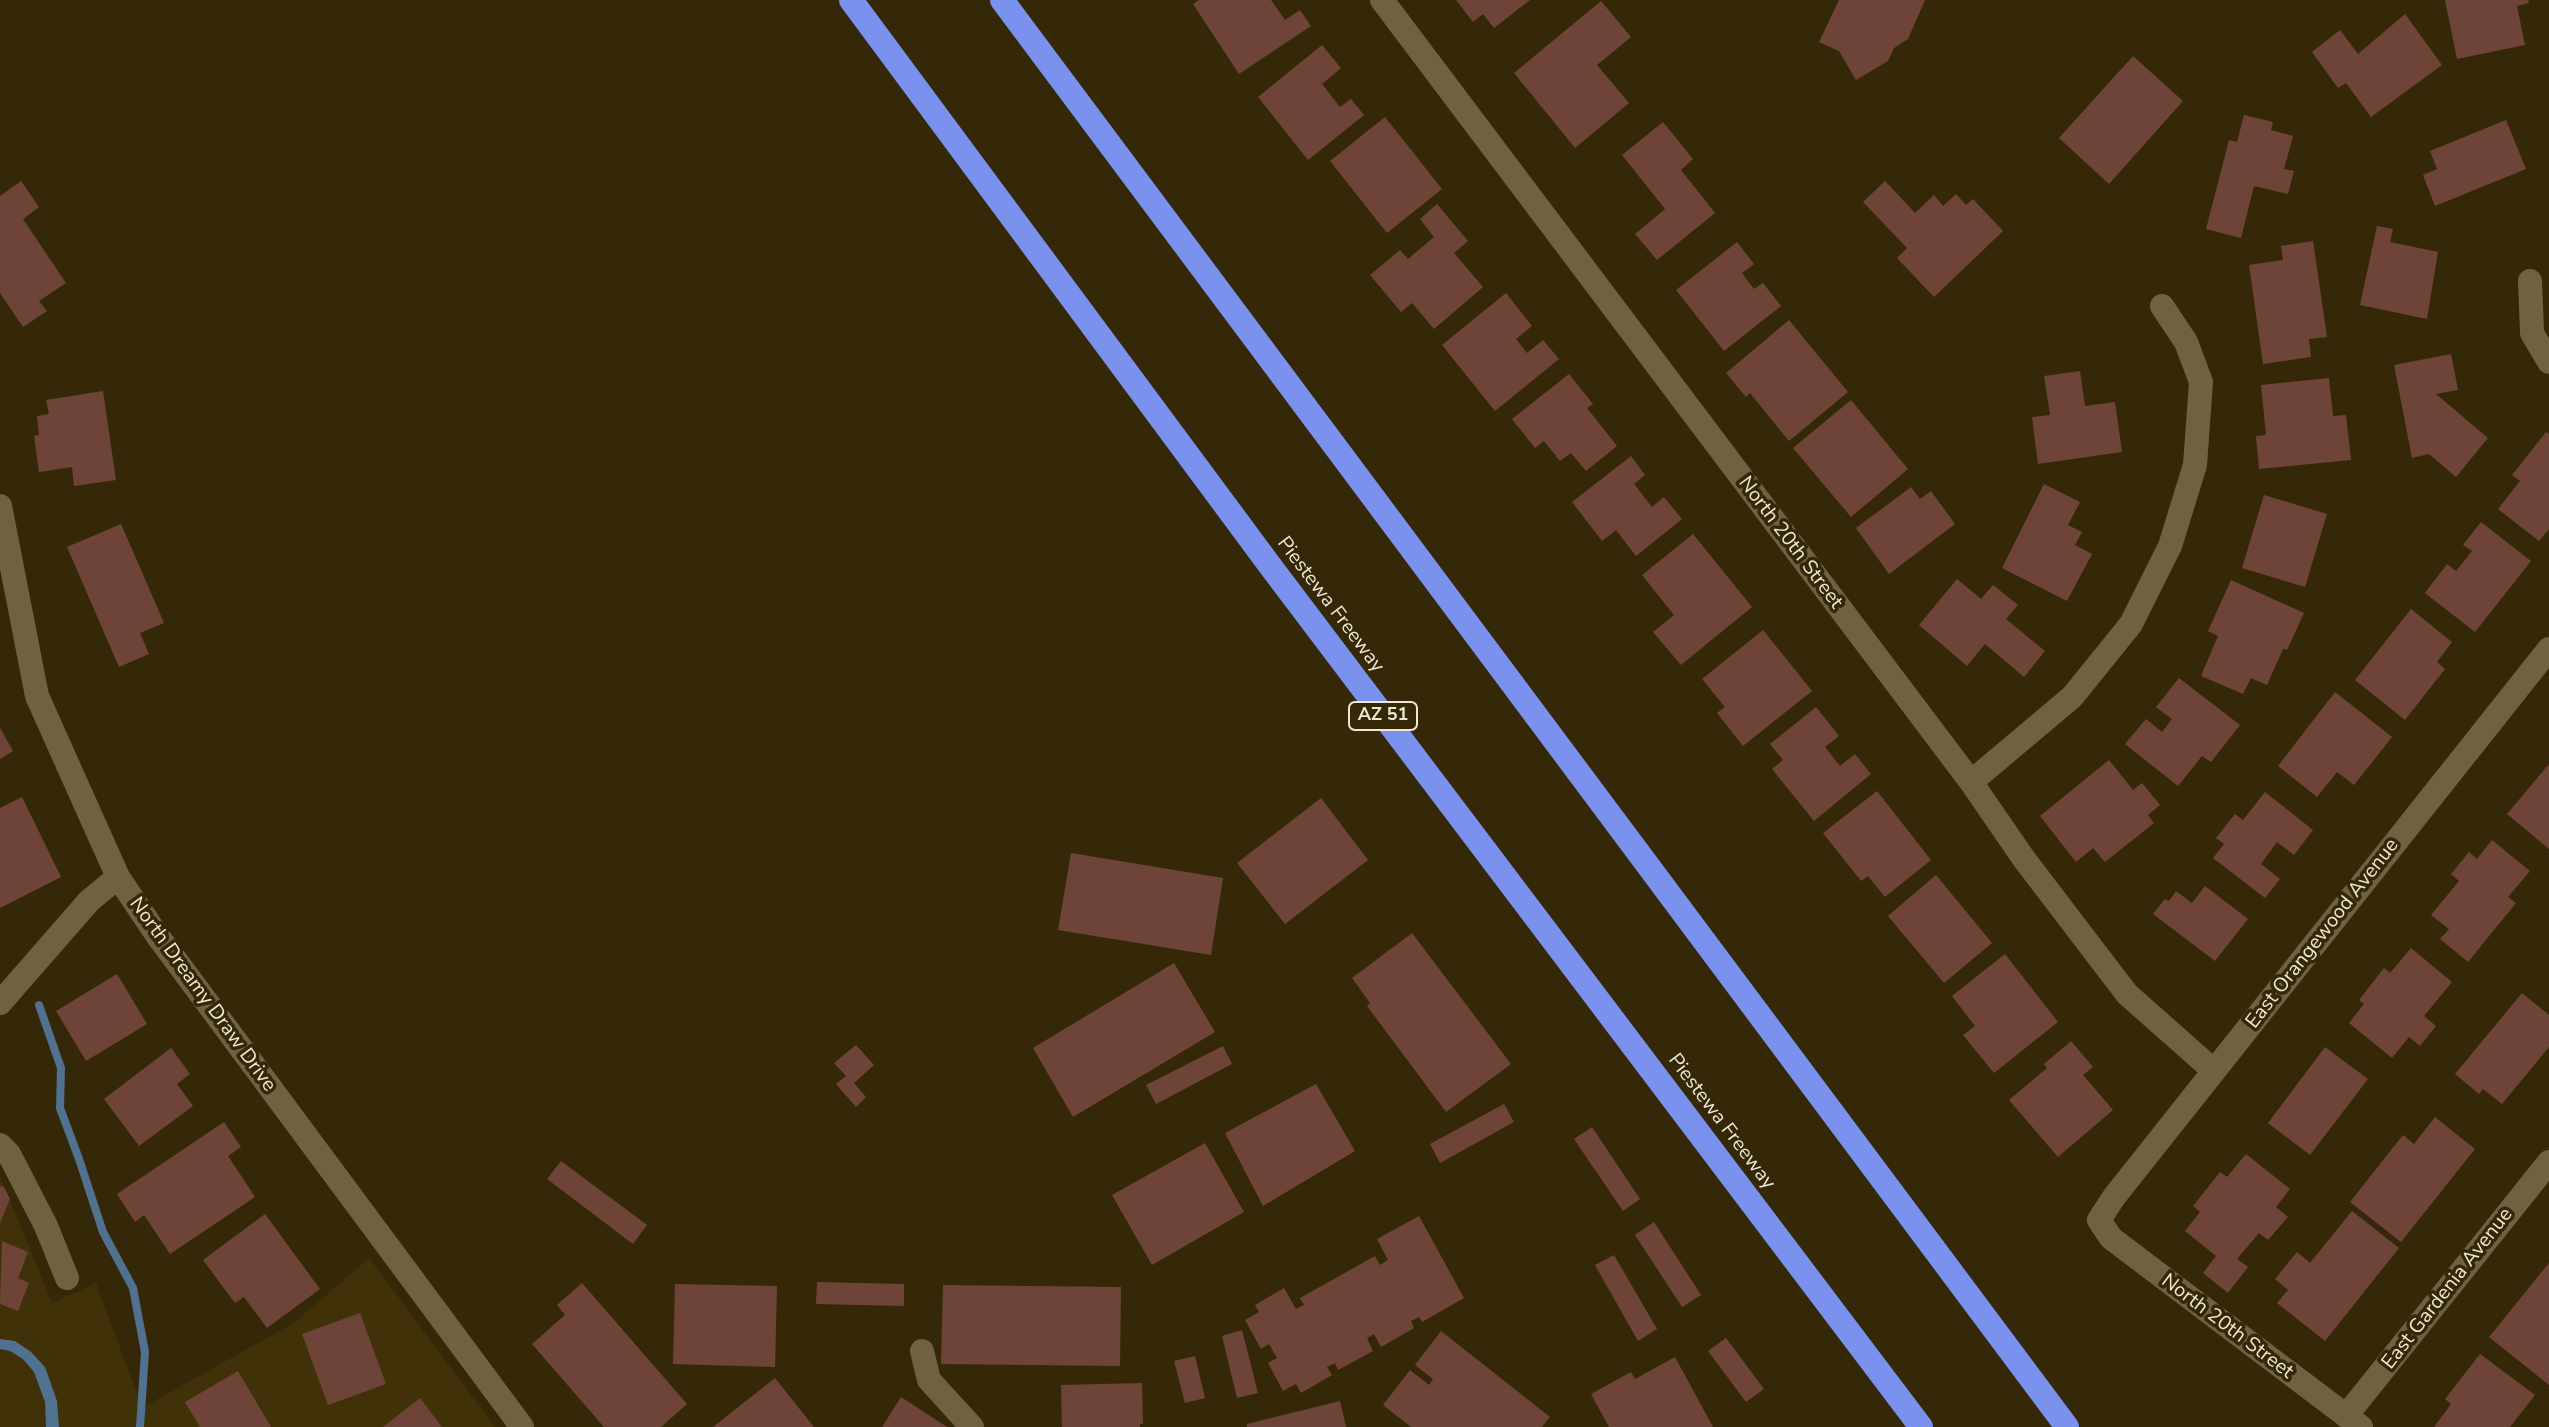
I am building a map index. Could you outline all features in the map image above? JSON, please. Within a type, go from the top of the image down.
[{"type":"highway","name":"Piestewa Freeway","points":[[851,0],[1280,580],[1921,1427]]},
{"type":"highway","points":[[1002,0],[2067,1427]]},
{"type":"street","name":"North 20th Street","points":[[1382,0],[2127,994],[2214,1071]]},
{"type":"street","points":[[2530,281],[2532,333],[2549,362]]},
{"type":"street","points":[[1971,782],[2072,697],[2131,624],[2170,546],[2195,465],[2201,382],[2186,342],[2162,306]]},
{"type":"street","name":"North Dreamy Draw Drive","points":[[0,506],[37,696],[118,877],[185,973],[522,1427]]},
{"type":"street","name":"East Orangewood Avenue","points":[[2099,1220],[2114,1197],[2549,649]]},
{"type":"street","points":[[2,1001],[89,901],[118,877]]},
{"type":"street","points":[[0,1145],[9,1154],[46,1226],[67,1278]]},
{"type":"street","name":"East Gardenia Avenue","points":[[2354,1422],[2549,1162]]},
{"type":"street","name":"North 20th Street","points":[[2099,1220],[2111,1238],[2354,1422]]},
{"type":"street","points":[[922,1351],[929,1380],[972,1427]]},
{"type":"shaded area","points":[[0,1177],[52,1303],[96,1283],[142,1408],[294,1323],[369,1258],[495,1427],[0,1427]]},
{"type":"water","points":[[0,1339],[15,1341],[45,1367],[57,1401],[59,1427],[46,1427],[45,1402],[34,1372],[23,1359],[0,1349]]},
{"type":"building","points":[[1199,0],[1271,0],[1285,20],[1300,10],[1311,26],[1239,74],[1193,4]]},
{"type":"building","points":[[1456,0],[1530,0],[1494,28],[1483,14],[1473,22]]},
{"type":"building","points":[[1839,0],[1925,0],[1908,39],[1894,48],[1888,61],[1856,80],[1839,51],[1819,42]]},
{"type":"building","points":[[2445,0],[2528,0],[2529,3],[2517,6],[2525,45],[2457,59]]},
{"type":"building","points":[[1601,1],[1631,37],[1597,65],[1629,103],[1575,148],[1514,73]]},
{"type":"building","points":[[2405,14],[2442,65],[2371,117],[2346,83],[2338,88],[2312,52],[2340,30],[2358,54]]},
{"type":"building","points":[[1322,45],[1341,68],[1322,84],[1340,107],[1351,99],[1364,115],[1308,160],[1258,97]]},
{"type":"building","points":[[2133,56],[2183,101],[2109,184],[2059,138]]},
{"type":"building","points":[[2244,115],[2273,122],[2271,130],[2293,136],[2284,169],[2294,171],[2288,194],[2254,186],[2241,238],[2206,229],[2229,140],[2237,142]]},
{"type":"building","points":[[1385,117],[1442,189],[1387,233],[1330,161]]},
{"type":"building","points":[[2506,120],[2526,169],[2435,206],[2423,175],[2437,169],[2430,151]]},
{"type":"building","points":[[1663,122],[1693,159],[1681,170],[1715,213],[1657,260],[1635,234],[1665,209],[1622,155]]},
{"type":"building","points":[[21,181],[39,207],[23,219],[66,283],[39,301],[47,311],[23,327],[0,293],[0,196]]},
{"type":"building","points":[[1885,181],[1915,213],[1934,195],[1943,206],[1956,194],[1966,205],[1973,199],[2003,231],[1934,297],[1897,258],[1907,248],[1863,202]]},
{"type":"building","points":[[1437,204],[1468,241],[1454,253],[1483,287],[1434,329],[1412,303],[1401,312],[1370,275],[1400,250],[1408,259],[1434,237],[1420,219]]},
{"type":"building","points":[[2377,226],[2393,229],[2390,242],[2438,252],[2427,319],[2360,305]]},
{"type":"building","points":[[2313,241],[2327,337],[2309,339],[2311,357],[2263,364],[2249,265],[2283,260],[2281,246]]},
{"type":"building","points":[[1737,242],[1754,264],[1742,273],[1754,289],[1763,283],[1781,306],[1724,351],[1676,290]]},
{"type":"building","points":[[1506,293],[1532,326],[1516,339],[1527,353],[1543,340],[1559,359],[1495,411],[1442,345]]},
{"type":"building","points":[[1789,320],[1848,392],[1789,441],[1750,393],[1746,397],[1726,373]]},
{"type":"building","points":[[2451,354],[2458,390],[2436,394],[2488,438],[2456,477],[2429,454],[2412,458],[2394,365]]},
{"type":"building","points":[[2080,371],[2085,406],[2115,402],[2122,452],[2038,464],[2032,417],[2050,415],[2044,376]]},
{"type":"building","points":[[1569,374],[1593,404],[1587,408],[1617,446],[1586,471],[1571,453],[1560,461],[1544,441],[1535,448],[1512,419]]},
{"type":"building","points":[[2329,378],[2333,416],[2346,415],[2351,460],[2259,469],[2256,436],[2266,435],[2261,385]]},
{"type":"building","points":[[103,391],[116,480],[74,486],[72,467],[39,472],[34,436],[39,435],[37,416],[49,414],[46,400]]},
{"type":"building","points":[[1851,400],[1908,469],[1851,517],[1793,448]]},
{"type":"building","points":[[2546,432],[2549,434],[2549,529],[2539,541],[2498,509],[2520,481],[2512,475]]},
{"type":"building","points":[[1631,456],[1645,475],[1634,484],[1652,507],[1664,497],[1682,519],[1636,556],[1616,530],[1602,541],[1572,502]]},
{"type":"building","points":[[2044,484],[2080,502],[2068,525],[2082,532],[2075,545],[2092,554],[2067,601],[2002,568]]},
{"type":"building","points":[[1911,487],[1920,499],[1931,491],[1955,524],[1889,574],[1856,528]]},
{"type":"building","points":[[2264,495],[2327,514],[2305,587],[2242,568]]},
{"type":"building","points":[[2481,522],[2531,561],[2475,632],[2425,593],[2447,564],[2456,571],[2472,551],[2463,545]]},
{"type":"building","points":[[121,524],[164,623],[140,633],[149,654],[119,667],[67,547]]},
{"type":"building","points":[[1693,534],[1752,607],[1681,665],[1653,632],[1674,615],[1642,575]]},
{"type":"building","points":[[1957,579],[1981,599],[1993,585],[2018,605],[2006,619],[2045,651],[2024,677],[1985,644],[1967,666],[1919,625]]},
{"type":"building","points":[[2231,580],[2304,613],[2267,685],[2251,678],[2243,694],[2201,676],[2218,636],[2208,631]]},
{"type":"building","points":[[2411,609],[2452,642],[2437,662],[2445,669],[2405,720],[2355,680]]},
{"type":"building","points":[[1763,630],[1812,691],[1743,746],[1717,713],[1725,707],[1702,679]]},
{"type":"building","points":[[2179,678],[2240,725],[2211,762],[2202,756],[2178,786],[2125,744],[2146,719],[2162,732],[2172,719],[2156,707]]},
{"type":"building","points":[[2335,692],[2392,737],[2354,785],[2337,772],[2317,797],[2278,766]]},
{"type":"building","points":[[1816,707],[1839,736],[1825,747],[1840,766],[1855,754],[1871,774],[1814,821],[1772,769],[1783,760],[1770,744]]},
{"type":"building","points":[[0,728],[13,751],[0,759]]},
{"type":"building","points":[[2109,760],[2133,790],[2142,783],[2160,805],[2148,815],[2154,823],[2105,862],[2093,848],[2076,862],[2040,816]]},
{"type":"building","points":[[2549,764],[2549,849],[2507,814]]},
{"type":"building","points":[[1877,791],[1931,860],[1885,897],[1868,876],[1861,881],[1823,833]]},
{"type":"building","points":[[2265,792],[2313,830],[2294,855],[2277,842],[2261,864],[2280,879],[2265,898],[2213,858],[2224,844],[2216,838],[2235,814],[2243,820]]},
{"type":"building","points":[[22,797],[61,877],[0,908],[0,808]]},
{"type":"building","points":[[1321,798],[1368,860],[1285,924],[1237,863]]},
{"type":"building","points":[[2492,840],[2530,871],[2508,897],[2516,903],[2468,962],[2440,939],[2449,929],[2431,915],[2459,881],[2451,874],[2469,852],[2477,859]]},
{"type":"building","points":[[1071,853],[1223,878],[1211,955],[1058,930]]},
{"type":"building","points":[[1936,875],[1992,943],[1944,983],[1888,916]]},
{"type":"building","points":[[2205,886],[2248,919],[2215,961],[2153,914],[2176,891],[2192,903]]},
{"type":"building","points":[[1412,933],[1511,1064],[1446,1112],[1367,1006],[1370,1003],[1352,978]]},
{"type":"building","points":[[2411,948],[2452,982],[2424,1016],[2436,1026],[2420,1046],[2409,1037],[2392,1058],[2349,1023],[2364,1004],[2359,1000],[2384,968],[2390,973]]},
{"type":"building","points":[[2005,954],[2058,1022],[1994,1073],[1963,1035],[1975,1026],[1952,996]]},
{"type":"building","points":[[1174,963],[1215,1032],[1073,1117],[1033,1048]]},
{"type":"building","points":[[117,974],[147,1024],[86,1061],[56,1011]]},
{"type":"building","points":[[2522,993],[2549,1015],[2549,1047],[2502,1104],[2483,1089],[2479,1094],[2455,1074]]},
{"type":"building","points":[[2071,1041],[2093,1067],[2083,1075],[2113,1110],[2058,1157],[2009,1100],[2047,1068],[2044,1064]]},
{"type":"building","points":[[856,1045],[874,1065],[854,1083],[866,1097],[856,1107],[836,1084],[846,1076],[834,1063]]},
{"type":"building","points":[[1223,1046],[1232,1064],[1156,1104],[1146,1085]]},
{"type":"building","points":[[2325,1047],[2368,1079],[2310,1155],[2268,1123]]},
{"type":"building","points":[[171,1048],[190,1074],[177,1084],[193,1106],[139,1146],[104,1099]]},
{"type":"building","points":[[1316,1084],[1355,1151],[1263,1206],[1225,1133]]},
{"type":"building","points":[[1504,1104],[1514,1122],[1440,1163],[1430,1144]]},
{"type":"building","points":[[2435,1117],[2475,1149],[2401,1242],[2350,1202],[2403,1135],[2414,1144]]},
{"type":"building","points":[[224,1122],[241,1147],[228,1156],[255,1197],[170,1254],[144,1215],[135,1222],[117,1194]]},
{"type":"building","points":[[1592,1127],[1640,1199],[1623,1211],[1574,1139]]},
{"type":"building","points":[[1205,1143],[1244,1212],[1152,1265],[1112,1195]]},
{"type":"building","points":[[2246,1154],[2290,1189],[2276,1207],[2288,1217],[2268,1240],[2259,1233],[2237,1259],[2248,1267],[2228,1293],[2203,1273],[2216,1256],[2185,1231],[2200,1212],[2193,1206],[2220,1172],[2227,1177]]},
{"type":"building","points":[[561,1161],[647,1225],[633,1244],[547,1179]]},
{"type":"building","points":[[0,1186],[4,1187],[10,1199],[0,1223]]},
{"type":"building","points":[[2352,1211],[2399,1248],[2325,1341],[2277,1303],[2288,1290],[2275,1279],[2297,1252],[2310,1263]]},
{"type":"building","points":[[265,1214],[320,1289],[267,1328],[244,1297],[235,1303],[203,1260]]},
{"type":"building","points":[[1419,1216],[1464,1298],[1422,1322],[1419,1317],[1411,1321],[1414,1328],[1381,1347],[1374,1334],[1367,1338],[1373,1351],[1338,1370],[1335,1363],[1327,1367],[1332,1375],[1301,1393],[1296,1384],[1283,1391],[1268,1363],[1277,1358],[1269,1344],[1261,1349],[1245,1320],[1259,1312],[1255,1305],[1284,1288],[1296,1309],[1304,1305],[1300,1298],[1375,1256],[1380,1265],[1388,1260],[1377,1239]]},
{"type":"building","points":[[1654,1222],[1701,1295],[1682,1307],[1635,1235]]},
{"type":"building","points":[[2,1241],[28,1252],[18,1278],[29,1283],[18,1311],[0,1304]]},
{"type":"building","points":[[1614,1255],[1657,1329],[1638,1341],[1595,1265]]},
{"type":"building","points":[[2549,1263],[2549,1385],[2489,1337]]},
{"type":"building","points":[[817,1282],[904,1284],[904,1306],[816,1304]]},
{"type":"building","points":[[582,1283],[687,1404],[661,1427],[604,1427],[532,1344],[565,1315],[557,1305]]},
{"type":"building","points":[[675,1284],[777,1286],[775,1367],[673,1364]]},
{"type":"building","points":[[943,1285],[1121,1287],[1120,1366],[941,1364]]},
{"type":"building","points":[[360,1313],[386,1384],[328,1405],[302,1334]]},
{"type":"building","points":[[1242,1330],[1258,1393],[1237,1398],[1222,1336]]},
{"type":"building","points":[[1441,1331],[1550,1417],[1542,1427],[1411,1427],[1383,1405],[1410,1370],[1429,1385],[1433,1379],[1415,1365]]},
{"type":"building","points":[[1726,1338],[1764,1389],[1746,1402],[1708,1351]]},
{"type":"building","points":[[2480,1354],[2535,1395],[2510,1427],[2434,1427],[2451,1404],[2445,1399]]},
{"type":"building","points":[[1195,1356],[1205,1398],[1185,1403],[1174,1361]]},
{"type":"building","points":[[1675,1357],[1713,1427],[1609,1427],[1591,1394],[1631,1372],[1635,1379]]},
{"type":"building","points":[[238,1371],[271,1427],[200,1427],[185,1402]]},
{"type":"building","points":[[775,1378],[814,1427],[713,1427]]},
{"type":"building","points":[[1142,1383],[1143,1424],[1140,1427],[1062,1427],[1061,1385]]},
{"type":"building","points":[[901,1397],[947,1427],[882,1427]]},
{"type":"building","points":[[420,1398],[442,1427],[383,1427]]},
{"type":"building","points":[[1340,1401],[1346,1427],[1247,1427],[1247,1424]]},
{"type":"waterway","points":[[39,1005],[61,1068],[60,1108],[103,1232],[133,1288],[145,1352],[140,1427]]}]
